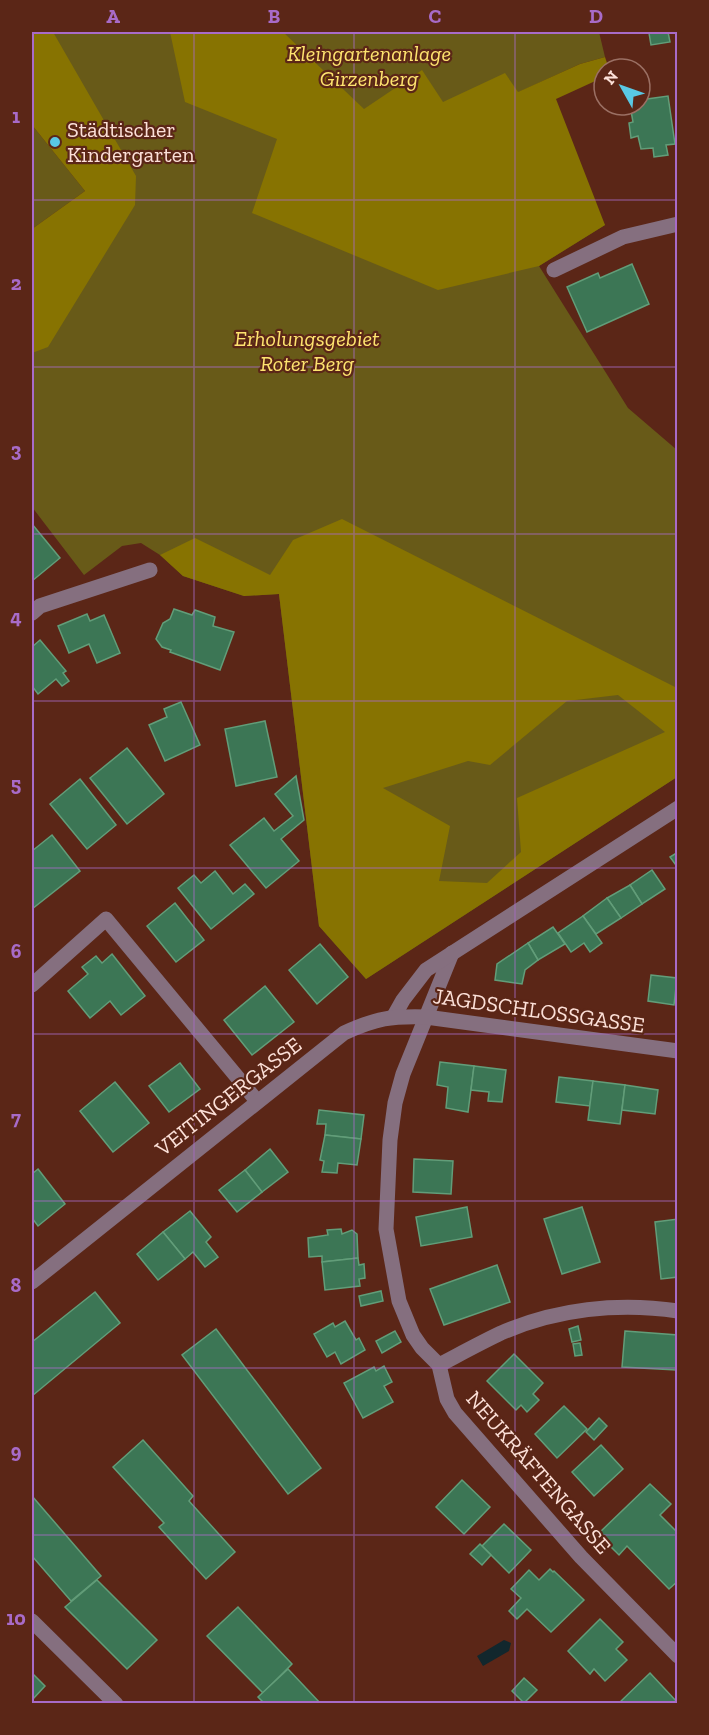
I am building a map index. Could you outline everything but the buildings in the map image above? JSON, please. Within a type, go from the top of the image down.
[{"type":"street","points":[[554,270],[622,237],[678,224]]},
{"type":"street","points":[[32,613],[40,606],[150,570]]},
{"type":"street","points":[[394,1016],[426,970],[678,808]]},
{"type":"street","points":[[32,985],[106,918],[257,1101]]},
{"type":"street","points":[[426,1017],[452,953]]},
{"type":"street","name":"JAGDSCHLOSSGASSE","points":[[394,1016],[426,1017],[678,1051]]},
{"type":"street","name":"VEITINGERGASSE","points":[[32,1282],[344,1033],[370,1021],[394,1016]]},
{"type":"street","name":"NEUKRÄFTENGASSE","points":[[426,1017],[403,1074],[395,1103],[390,1140],[386,1229],[399,1301],[413,1335],[439,1365],[447,1399],[455,1413],[581,1557],[678,1656]]},
{"type":"street","points":[[439,1365],[503,1332],[565,1312],[608,1307],[660,1308],[678,1311]]},
{"type":"street","points":[[32,1621],[116,1704]]},
{"type":"green space","name":"Erholungsgebiet Roter Berg","points":[[32,32],[599,32],[605,57],[592,57],[592,61],[519,92],[605,225],[539,266],[628,408],[677,450],[677,777],[366,979],[319,926],[279,594],[244,596],[183,576],[160,555],[141,543],[122,546],[84,575],[32,507],[32,289],[118,194]]},
{"type":"green space","points":[[32,125],[85,191],[32,229]]},
{"type":"shaded area","points":[[32,32],[53,32],[136,176],[135,205],[48,347],[32,353],[32,229],[85,191],[32,125]]},
{"type":"shaded area","points":[[170,32],[283,32],[364,109],[422,70],[443,102],[505,73],[518,92],[592,61],[592,82],[556,99],[605,225],[539,266],[438,290],[252,213],[277,139],[185,102]]},
{"type":"shaded area","points":[[342,519],[677,688],[677,777],[366,979],[319,926],[279,594],[244,596],[183,576],[160,555],[195,538],[270,575],[293,540]],"holes":[[[618,695],[665,732],[517,798],[521,852],[487,883],[439,881],[450,826],[383,788],[468,761],[490,765],[567,701]]]},
{"type":"water","points":[[504,1640],[511,1643],[509,1651],[483,1666],[477,1656]]},
{"type":"place","name":"Städtischer Kindergarten","points":[[55,142]]},
{"type":"park label","name":"Kleingartenanlage Girzenberg","points":[[369,66]]}]
